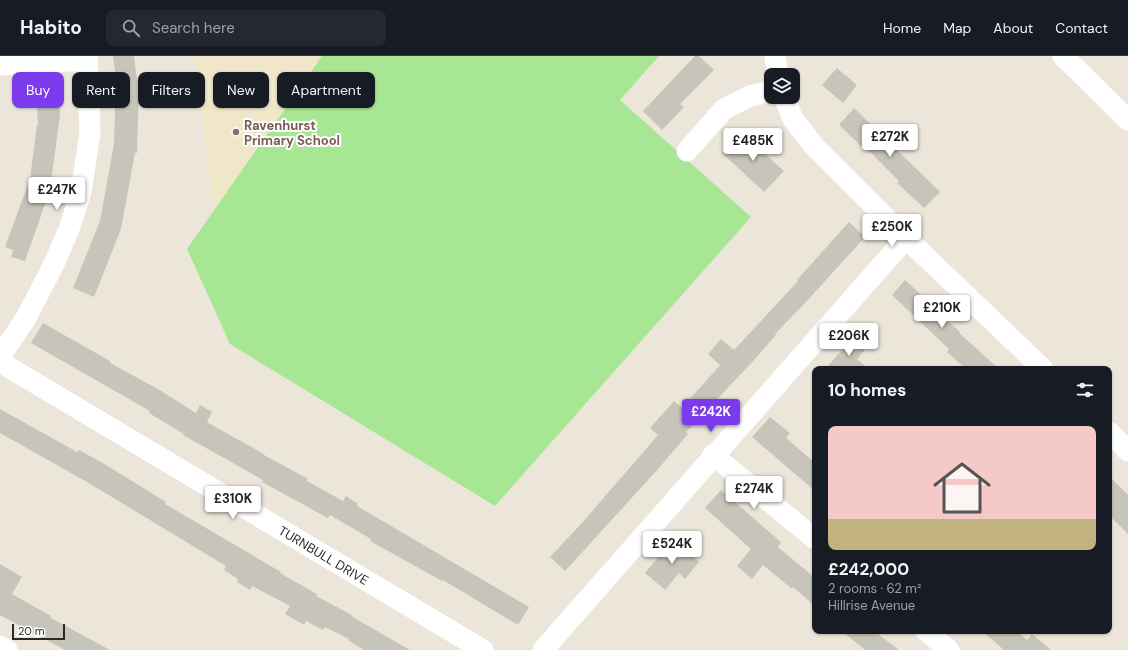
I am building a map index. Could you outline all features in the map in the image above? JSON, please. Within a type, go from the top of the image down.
[{"type":"street","points":[[775,56],[777,68]]},
{"type":"street","points":[[1063,56],[1128,120]]},
{"type":"street","points":[[0,65],[87,58],[90,134],[81,192],[69,230],[54,264],[26,318],[0,357]]},
{"type":"street","points":[[687,151],[724,109],[750,96],[764,93]]},
{"type":"street","points":[[787,104],[793,119],[814,146],[906,238],[1040,366]]},
{"type":"street","points":[[542,650],[906,238]]},
{"type":"street","name":"TURNBULL DRIVE","points":[[0,362],[483,650]]},
{"type":"street","points":[[1112,435],[1128,450]]},
{"type":"street","points":[[713,455],[812,537]]},
{"type":"street","points":[[930,634],[949,650]]},
{"type":"street","points":[[0,646],[7,650]]},
{"type":"shaded area","name":"Ravenhurst Primary School","points":[[194,56],[322,56],[311,72],[277,72],[277,108],[285,108],[214,209],[201,108],[205,108],[205,72],[196,72]]},
{"type":"green space","points":[[322,56],[659,56],[620,100],[751,217],[495,506],[230,344],[187,249],[286,108],[375,108],[375,72],[311,72]]},
{"type":"building","points":[[113,56],[134,56],[138,80],[137,153],[135,153],[121,229],[94,297],[73,288],[100,221],[114,144],[115,108],[130,108],[130,72],[115,72]]},
{"type":"building","points":[[695,56],[699,56],[714,70],[680,104],[684,107],[662,130],[643,111]]},
{"type":"building","points":[[837,68],[857,85],[843,103],[822,85]]},
{"type":"building","points":[[37,108],[60,108],[50,190],[25,261],[11,257],[13,250],[5,247],[30,179],[37,125],[38,126]]},
{"type":"building","points":[[854,108],[940,192],[924,208],[897,183],[899,181],[863,145],[862,147],[839,125]]},
{"type":"building","points":[[741,132],[784,171],[764,192],[722,153]]},
{"type":"building","points":[[849,222],[865,237],[775,334],[776,335],[754,360],[686,432],[688,434],[658,469],[565,571],[550,557],[581,524],[658,435],[650,428],[674,401],[682,408],[720,365],[708,354],[721,339],[734,350],[798,281],[797,280]]},
{"type":"building","points":[[905,280],[960,332],[959,333],[996,366],[963,366],[947,352],[949,349],[892,295]]},
{"type":"building","points":[[43,323],[110,361],[110,363],[158,389],[196,413],[200,405],[212,412],[207,422],[308,479],[307,481],[343,501],[346,496],[358,504],[357,506],[529,607],[518,625],[443,580],[442,581],[370,541],[371,539],[330,515],[328,518],[262,482],[263,480],[183,435],[184,434],[149,413],[150,411],[31,343]]},
{"type":"building","points":[[854,337],[867,347],[857,359],[865,366],[828,366]]},
{"type":"building","points":[[0,409],[77,452],[79,450],[101,462],[166,502],[165,504],[317,594],[316,596],[352,615],[351,616],[410,650],[364,650],[348,640],[349,639],[325,627],[323,630],[306,621],[304,625],[285,614],[290,606],[252,586],[250,590],[237,582],[238,579],[224,570],[226,566],[87,482],[0,433]]},
{"type":"building","points":[[770,417],[790,433],[786,438],[812,460],[812,488],[752,437]]},
{"type":"building","points":[[1112,479],[1128,495],[1128,534],[1112,518]]},
{"type":"building","points":[[721,490],[781,542],[778,547],[812,575],[812,603],[763,565],[752,579],[737,566],[751,549],[705,508]]},
{"type":"building","points":[[673,540],[699,562],[685,579],[679,573],[665,590],[645,573]]},
{"type":"building","points":[[0,564],[22,577],[12,594],[51,616],[51,618],[110,650],[65,650],[0,615]]},
{"type":"building","points":[[846,634],[878,634],[899,650],[865,650]]},
{"type":"building","points":[[985,634],[1020,634],[1027,640],[1032,634],[1051,650],[1004,650]]},
{"type":"place","name":"Ravenhurst Primary School","points":[[236,132]]}]
